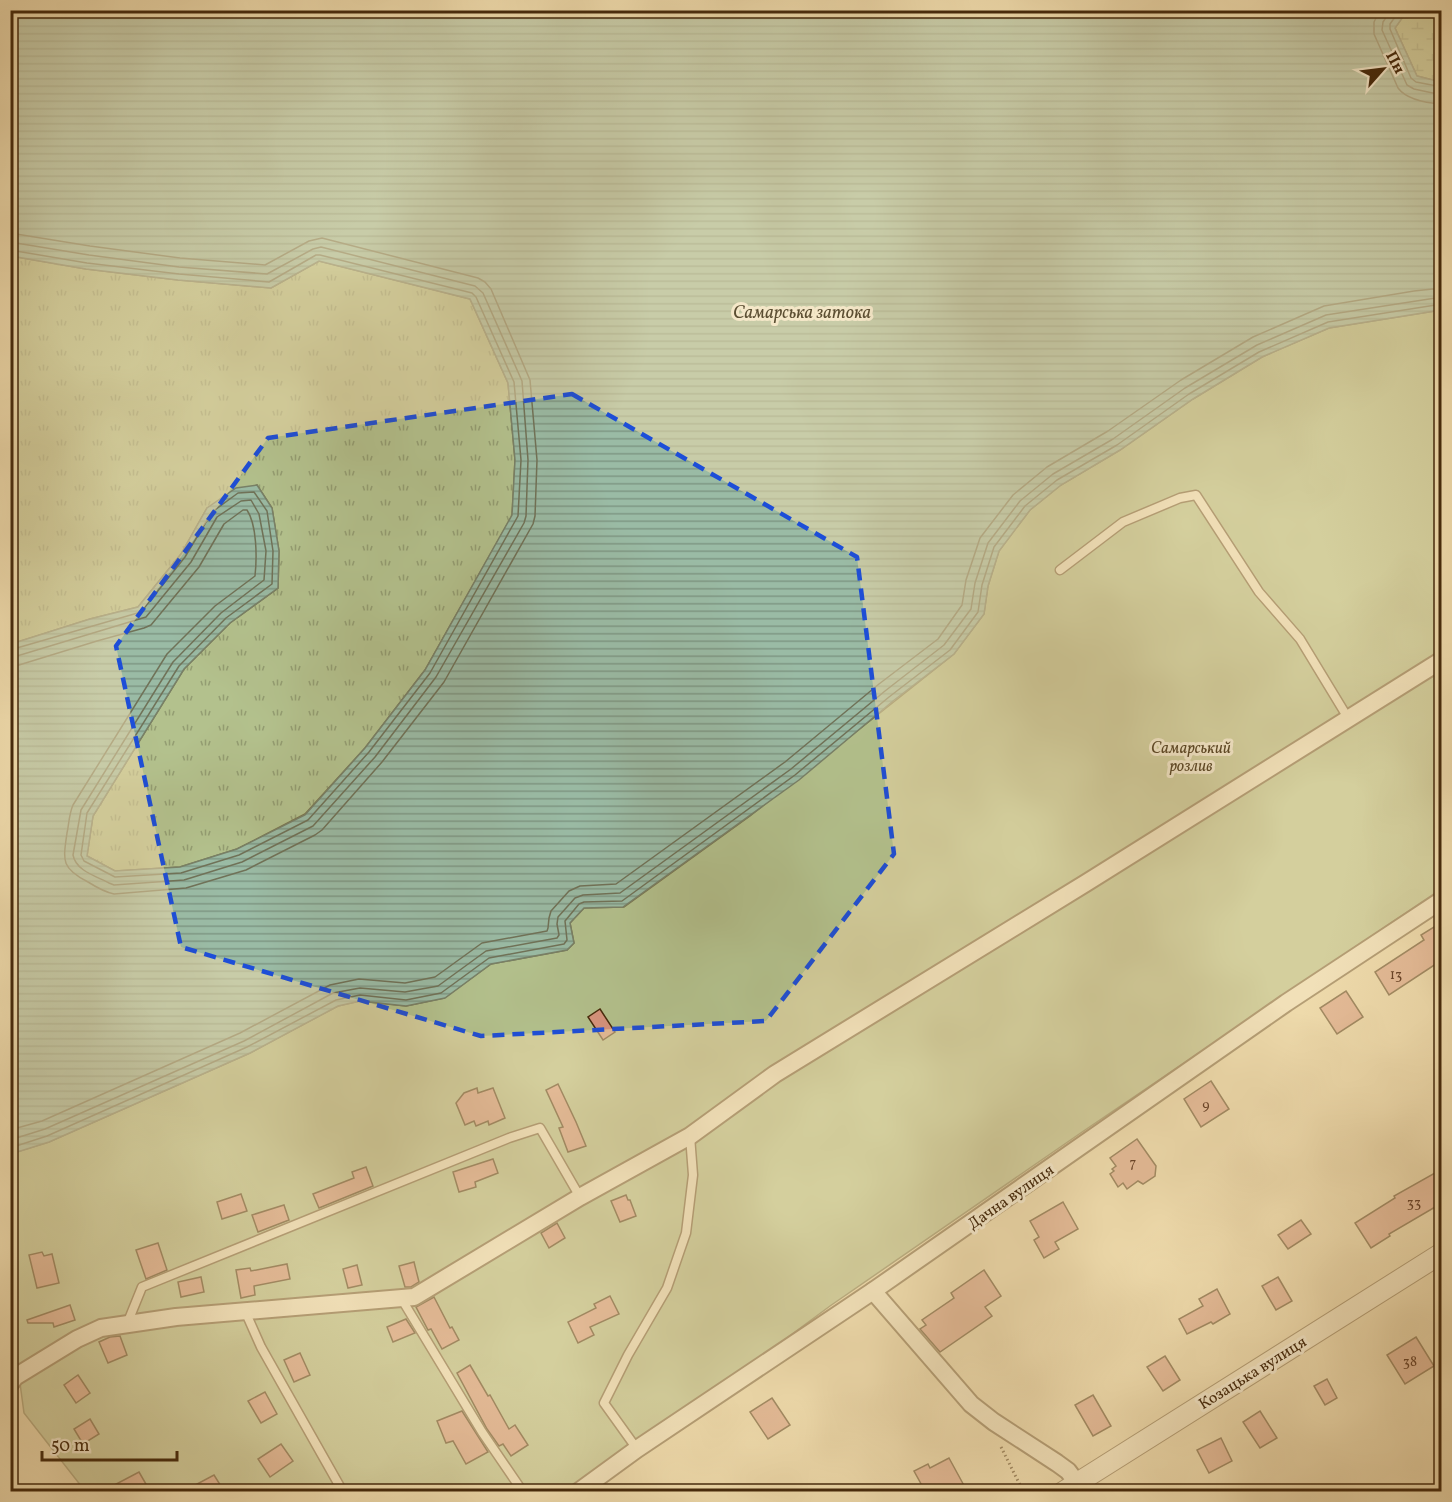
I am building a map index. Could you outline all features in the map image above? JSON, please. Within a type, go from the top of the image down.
[{"type":"street","points":[[10,1384],[15,1377],[77,1339],[101,1328],[176,1317],[414,1297],[580,1197],[690,1136],[776,1074],[1442,660]]},
{"type":"street","name":"Дачна вулиця","points":[[578,1491],[873,1291],[1276,1010],[1442,900]]},
{"type":"street","name":"Козацька вулиця","points":[[1070,1487],[1442,1253]]},
{"type":"street","points":[[873,1291],[970,1404],[1068,1471],[1070,1487]]},
{"type":"lane","points":[[1060,570],[1123,522],[1179,498],[1196,495],[1259,592],[1300,639],[1348,718]]},
{"type":"lane","points":[[127,1324],[142,1287],[509,1138],[540,1128],[580,1197]]},
{"type":"lane","points":[[637,1449],[604,1403],[628,1355],[667,1288],[686,1233],[693,1175],[690,1136]]},
{"type":"lane","points":[[401,1298],[482,1432],[523,1491]]},
{"type":"lane","points":[[245,1311],[261,1347],[344,1491]]},
{"type":"path","points":[[994,1422],[1000,1445],[1021,1491]]},
{"type":"highlighted area","points":[[572,394],[857,557],[894,854],[766,1021],[481,1036],[181,947],[116,646],[268,438]]},
{"type":"green space","points":[[1407,11],[1441,11],[1441,82],[1417,76],[1395,28]]},
{"type":"green space","points":[[11,256],[86,269],[271,288],[319,261],[470,299],[508,383],[515,460],[512,516],[425,670],[365,748],[305,814],[237,849],[180,867],[115,871],[87,856],[93,816],[184,669],[230,623],[278,588],[279,551],[272,508],[257,485],[207,508],[181,554],[138,607],[90,619],[11,644]]},
{"type":"green space","name":"Самарський розлив","points":[[1441,310],[1441,889],[830,1306],[637,1449],[571,1491],[85,1491],[24,1413],[11,1316],[10,1154],[49,1142],[250,1053],[338,1006],[360,1001],[406,1006],[444,998],[491,964],[567,950],[574,943],[570,923],[584,908],[624,907],[750,816],[954,654],[984,614],[988,586],[999,551],[1030,510],[1061,485],[1120,450],[1193,399],[1262,357],[1329,328]]},
{"type":"water","name":"Самарська затока","points":[[11,10],[1407,11],[1395,28],[1417,76],[1441,82],[1441,310],[1329,328],[1262,357],[1193,399],[1120,450],[1061,485],[1030,510],[999,551],[988,586],[984,614],[954,654],[893,701],[799,780],[623,907],[584,908],[570,923],[574,943],[567,950],[491,964],[445,998],[406,1006],[360,1001],[338,1006],[250,1053],[49,1142],[11,1154],[11,644],[90,619],[138,607],[181,554],[207,508],[236,488],[257,485],[272,508],[279,551],[278,588],[230,623],[184,669],[93,816],[87,856],[115,871],[180,867],[237,849],[305,815],[365,748],[425,670],[512,515],[515,460],[508,383],[470,299],[319,261],[271,288],[86,269],[11,256]]},
{"type":"building","points":[[1442,922],[1442,960],[1389,995],[1375,972],[1424,940],[1421,935]]},
{"type":"building","points":[[1346,991],[1363,1017],[1337,1034],[1320,1008]]},
{"type":"building","points":[[600,1009],[615,1032],[603,1040],[588,1017]]},
{"type":"building","points":[[1211,1081],[1229,1109],[1201,1127],[1184,1099]]},
{"type":"building","points":[[558,1084],[586,1146],[568,1152],[559,1128],[563,1127],[546,1090]]},
{"type":"building","points":[[477,1088],[478,1093],[493,1088],[505,1118],[489,1125],[488,1121],[476,1126],[474,1121],[465,1125],[456,1103],[464,1093]]},
{"type":"building","points":[[1137,1139],[1156,1166],[1155,1176],[1143,1184],[1138,1181],[1127,1189],[1123,1183],[1118,1187],[1110,1174],[1116,1166],[1110,1158]]},
{"type":"building","points":[[493,1159],[498,1173],[475,1182],[476,1187],[459,1192],[453,1172]]},
{"type":"building","points":[[366,1167],[373,1186],[319,1208],[313,1194],[354,1178],[352,1172]]},
{"type":"building","points":[[1442,1169],[1442,1203],[1389,1234],[1390,1236],[1371,1248],[1355,1223],[1395,1198],[1394,1196]]},
{"type":"building","points":[[241,1194],[247,1211],[222,1219],[217,1202]]},
{"type":"building","points":[[626,1195],[636,1216],[620,1222],[611,1201]]},
{"type":"building","points":[[1063,1202],[1078,1229],[1055,1242],[1059,1249],[1044,1258],[1034,1240],[1039,1237],[1030,1221]]},
{"type":"building","points":[[284,1205],[289,1220],[258,1232],[252,1215]]},
{"type":"building","points":[[1301,1220],[1311,1234],[1288,1249],[1278,1235]]},
{"type":"building","points":[[557,1223],[565,1238],[549,1248],[541,1233]]},
{"type":"building","points":[[158,1243],[167,1270],[146,1279],[136,1250]]},
{"type":"building","points":[[42,1252],[44,1256],[52,1254],[59,1283],[37,1288],[29,1255]]},
{"type":"building","points":[[414,1262],[419,1282],[411,1287],[405,1287],[399,1266]]},
{"type":"building","points":[[287,1264],[290,1279],[254,1286],[255,1295],[241,1298],[236,1270],[250,1268],[251,1271]]},
{"type":"building","points":[[357,1265],[362,1285],[348,1288],[343,1269]]},
{"type":"building","points":[[984,1270],[1001,1296],[985,1307],[992,1316],[940,1352],[920,1329],[926,1325],[922,1320],[954,1298],[951,1293]]},
{"type":"building","points":[[201,1277],[204,1292],[181,1297],[178,1282]]},
{"type":"building","points":[[1278,1277],[1292,1301],[1276,1310],[1262,1286]]},
{"type":"building","points":[[1217,1289],[1230,1314],[1213,1324],[1211,1322],[1187,1334],[1179,1319],[1203,1306],[1199,1299]]},
{"type":"building","points":[[610,1296],[619,1314],[590,1327],[594,1335],[578,1343],[568,1322],[596,1308],[594,1304]]},
{"type":"building","points":[[434,1297],[459,1340],[442,1349],[431,1329],[428,1330],[416,1307]]},
{"type":"building","points":[[70,1305],[75,1320],[54,1327],[53,1323],[28,1323],[27,1320]]},
{"type":"building","points":[[406,1319],[415,1333],[393,1342],[387,1327]]},
{"type":"building","points":[[120,1336],[127,1355],[108,1363],[99,1342]]},
{"type":"building","points":[[1416,1337],[1434,1366],[1405,1384],[1387,1355]]},
{"type":"building","points":[[300,1353],[310,1375],[294,1382],[284,1360]]},
{"type":"building","points":[[1165,1356],[1180,1380],[1163,1391],[1147,1367]]},
{"type":"building","points":[[470,1365],[509,1429],[515,1425],[528,1445],[511,1456],[503,1444],[499,1446],[487,1429],[457,1373]]},
{"type":"building","points":[[78,1375],[90,1393],[76,1403],[64,1385]]},
{"type":"building","points":[[1327,1379],[1337,1398],[1325,1405],[1314,1386]]},
{"type":"building","points":[[265,1392],[277,1414],[261,1423],[248,1401]]},
{"type":"building","points":[[1093,1395],[1111,1426],[1093,1436],[1075,1405]]},
{"type":"building","points":[[772,1398],[790,1425],[768,1439],[750,1412]]},
{"type":"building","points":[[462,1411],[488,1452],[466,1464],[453,1441],[446,1443],[437,1421]]},
{"type":"building","points":[[1260,1411],[1277,1438],[1260,1448],[1243,1422]]},
{"type":"building","points":[[90,1419],[99,1434],[83,1444],[74,1429]]},
{"type":"building","points":[[1221,1438],[1232,1461],[1209,1473],[1197,1450]]},
{"type":"building","points":[[281,1444],[293,1461],[270,1477],[258,1459]]},
{"type":"building","points":[[949,1458],[967,1491],[925,1491],[914,1471],[928,1464],[930,1468]]},
{"type":"building","points":[[139,1472],[150,1491],[103,1491]]},
{"type":"building","points":[[214,1475],[224,1491],[184,1491]]}]
